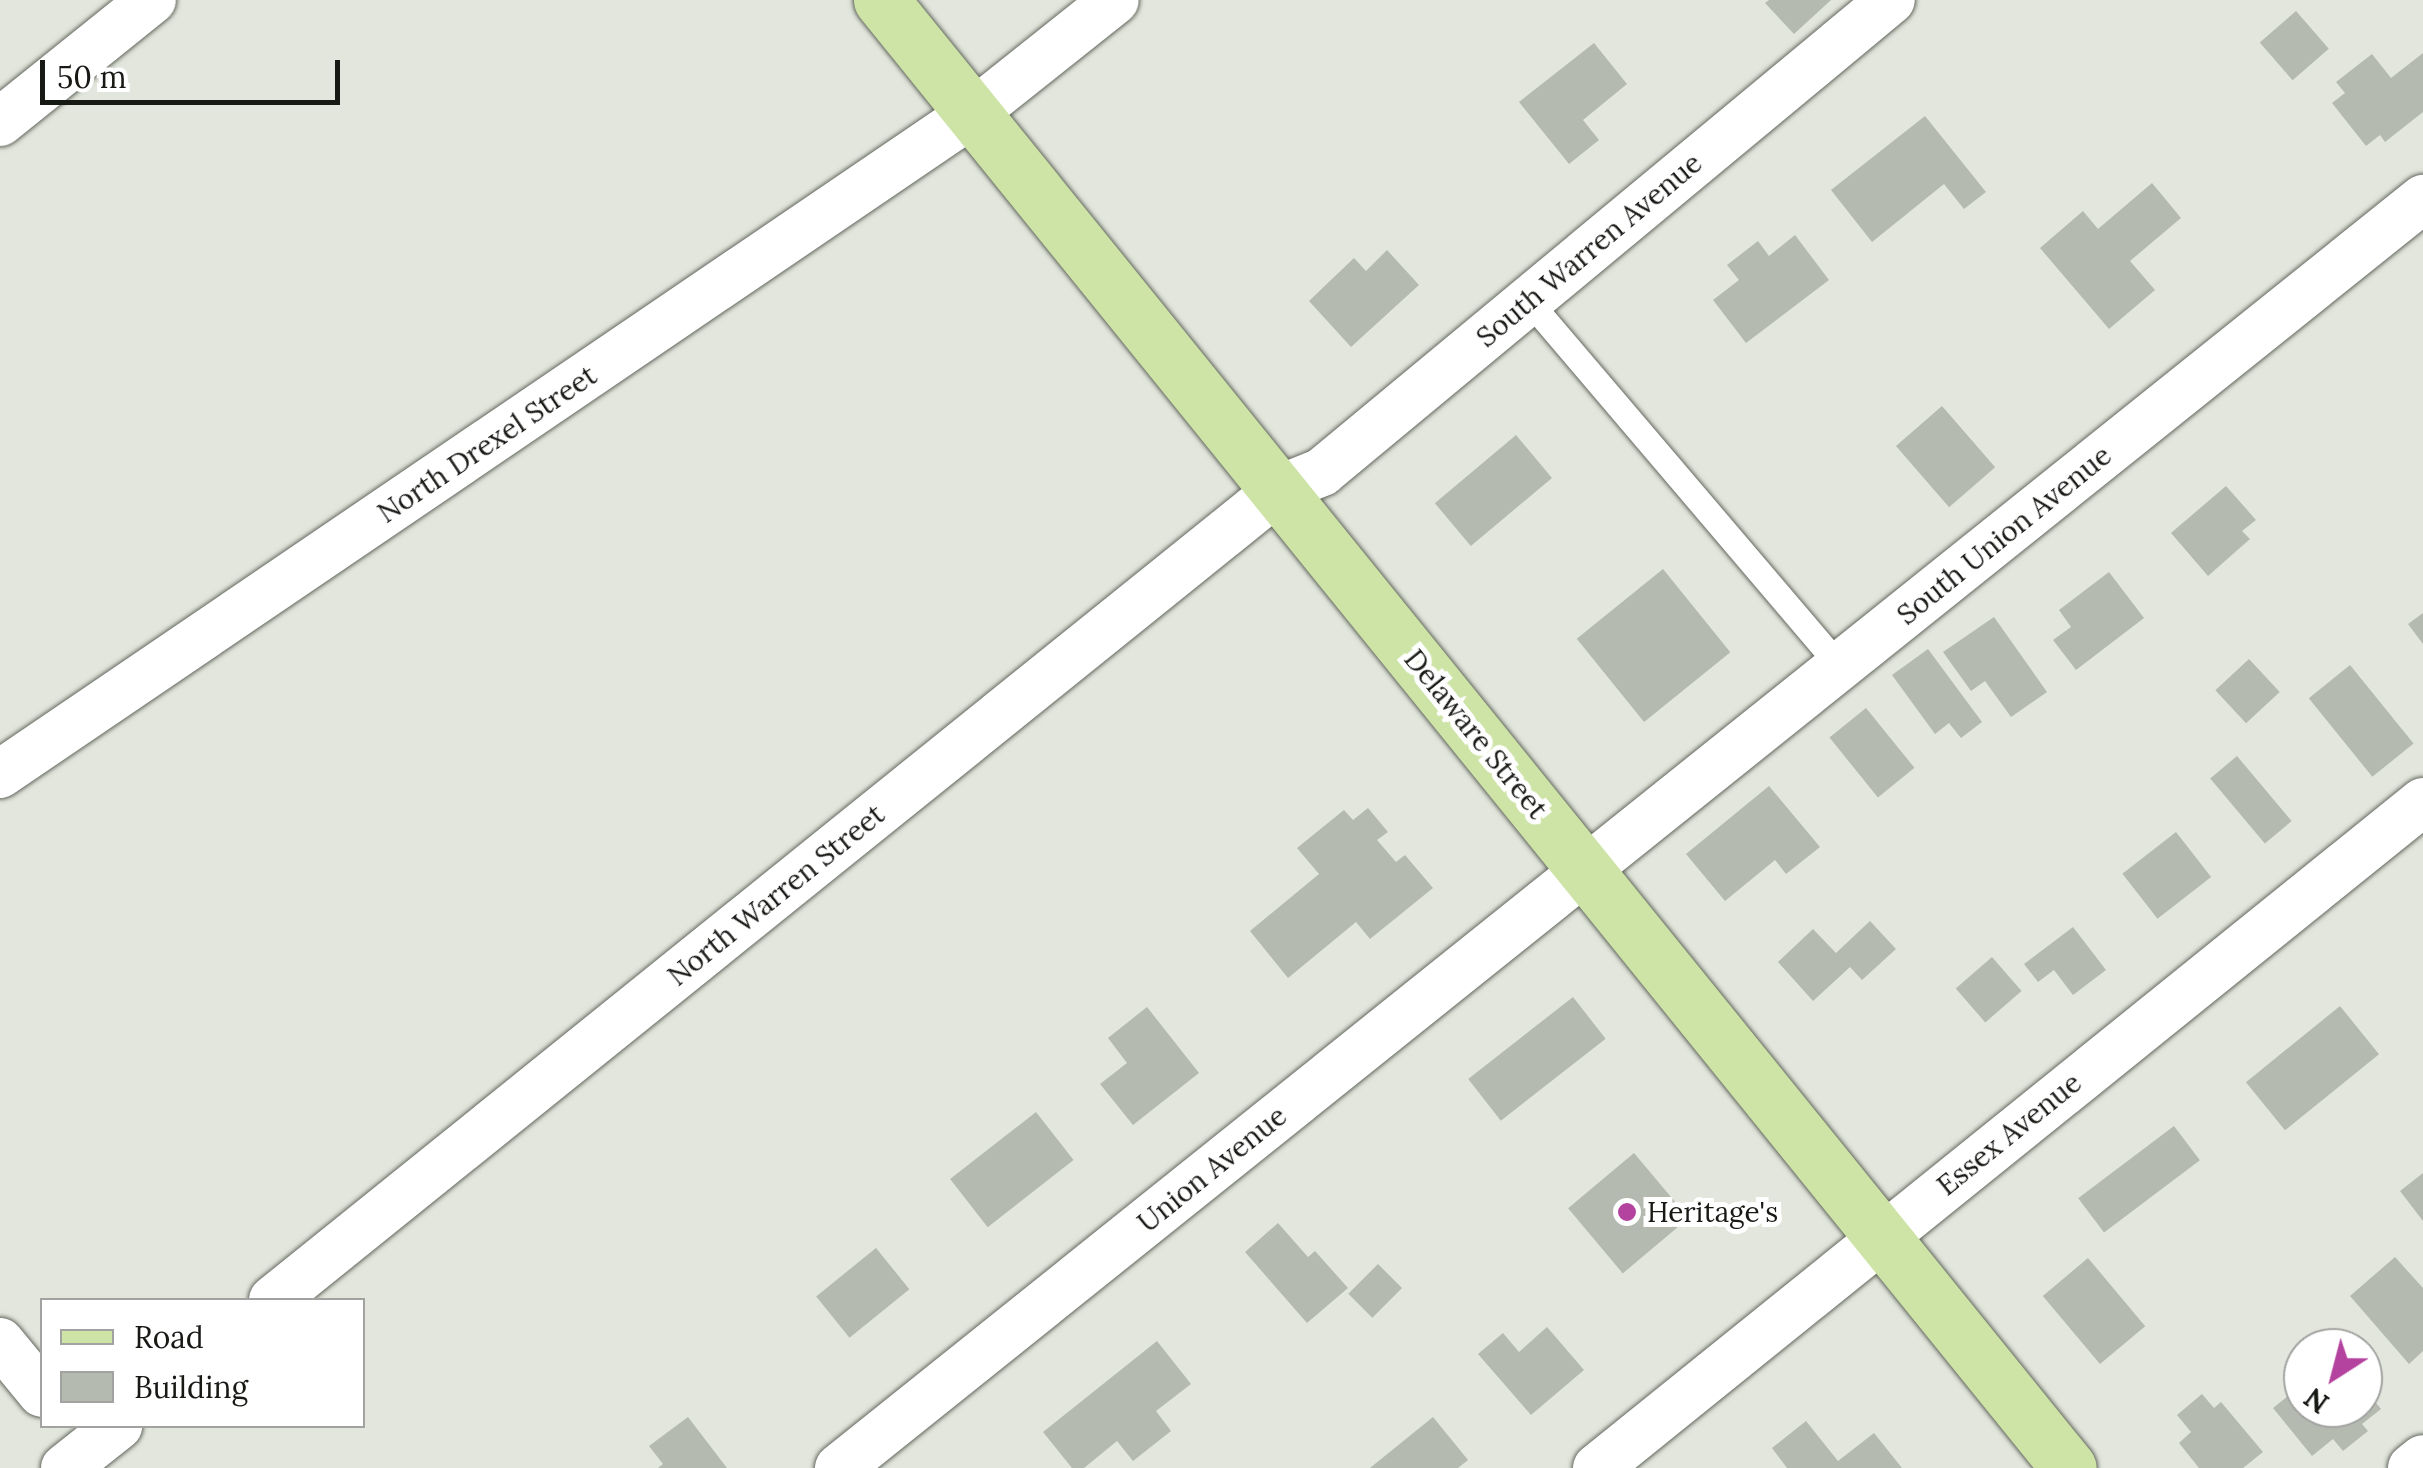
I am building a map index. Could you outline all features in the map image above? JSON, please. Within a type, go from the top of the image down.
[{"type":"main road","name":"Delaware Street","points":[[882,0],[2070,1468]]},
{"type":"street","points":[[0,122],[152,0]]},
{"type":"street","name":"North Drexel Street","points":[[0,774],[973,113],[1114,0]]},
{"type":"street","name":"South Warren Avenue","points":[[1280,489],[1322,472],[1891,0]]},
{"type":"street","name":"South Union Avenue","points":[[1585,870],[2423,200]]},
{"type":"street","name":"North Warren Street","points":[[275,1298],[1280,489]]},
{"type":"street","name":"Essex Avenue","points":[[1597,1468],[2423,802]]},
{"type":"street","name":"Union Avenue","points":[[838,1468],[1585,870]]},
{"type":"street","points":[[0,1342],[40,1391]]},
{"type":"street","points":[[2412,1468],[2423,1459]]},
{"type":"lane","points":[[1528,300],[1840,666]]},
{"type":"building","points":[[1831,0],[1794,34],[1765,3]]},
{"type":"building","points":[[2296,11],[2329,49],[2293,80],[2260,42]]},
{"type":"building","points":[[1594,43],[1627,84],[1583,120],[1599,140],[1569,164],[1519,102]]},
{"type":"building","points":[[2423,53],[2423,112],[2385,142],[2380,135],[2366,146],[2332,103],[2345,93],[2336,82],[2372,54],[2391,78]]},
{"type":"building","points":[[1925,116],[1986,192],[1964,209],[1944,184],[1872,242],[1831,190]]},
{"type":"building","points":[[2152,183],[2181,218],[2130,261],[2155,290],[2109,329],[2040,248],[2083,211],[2098,229]]},
{"type":"building","points":[[1795,235],[1829,280],[1746,343],[1713,300],[1739,280],[1727,265],[1758,241],[1769,256]]},
{"type":"building","points":[[1387,250],[1419,285],[1351,347],[1309,301],[1354,258],[1366,271]]},
{"type":"building","points":[[1942,406],[1995,467],[1949,507],[1896,446]]},
{"type":"building","points":[[1516,435],[1552,478],[1471,546],[1435,503]]},
{"type":"building","points":[[2226,486],[2256,520],[2242,531],[2250,539],[2208,576],[2171,533]]},
{"type":"building","points":[[1663,569],[1730,652],[1644,722],[1577,639]]},
{"type":"building","points":[[2109,572],[2144,618],[2076,670],[2053,640],[2071,627],[2059,610]]},
{"type":"building","points":[[2423,613],[2423,644],[2408,624]]},
{"type":"building","points":[[1994,617],[2047,692],[2011,717],[1985,681],[1971,691],[1943,652]]},
{"type":"building","points":[[1928,649],[1982,722],[1961,738],[1949,723],[1935,734],[1892,675]]},
{"type":"building","points":[[2249,659],[2280,692],[2246,723],[2215,690]]},
{"type":"building","points":[[2350,665],[2414,743],[2372,777],[2309,698]]},
{"type":"building","points":[[1866,708],[1914,768],[1878,797],[1829,738]]},
{"type":"building","points":[[2237,756],[2292,821],[2265,844],[2210,778]]},
{"type":"building","points":[[1769,786],[1820,847],[1786,874],[1775,860],[1725,901],[1686,854]]},
{"type":"building","points":[[1368,808],[1388,832],[1377,840],[1396,862],[1405,855],[1433,888],[1370,939],[1356,922],[1288,978],[1250,931],[1319,874],[1297,848],[1344,810],[1353,820]]},
{"type":"building","points":[[2176,832],[2211,877],[2158,919],[2122,874]]},
{"type":"building","points":[[1870,921],[1896,949],[1862,980],[1850,967],[1813,1001],[1778,962],[1813,929],[1836,953]]},
{"type":"building","points":[[2073,927],[2106,970],[2073,995],[2054,970],[2038,982],[2024,964]]},
{"type":"building","points":[[1992,957],[2022,991],[1985,1022],[1956,988]]},
{"type":"building","points":[[1573,997],[1606,1039],[1501,1121],[1468,1079]]},
{"type":"building","points":[[2340,1006],[2379,1054],[2285,1130],[2246,1082]]},
{"type":"building","points":[[1147,1007],[1199,1073],[1133,1125],[1100,1084],[1127,1063],[1108,1038]]},
{"type":"building","points":[[1036,1112],[1074,1160],[988,1227],[950,1179]]},
{"type":"building","points":[[2174,1126],[2200,1160],[2104,1233],[2078,1198]]},
{"type":"building","name":"Heritage's","points":[[1634,1153],[1689,1218],[1623,1273],[1568,1208]]},
{"type":"building","points":[[2423,1173],[2423,1221],[2400,1191]]},
{"type":"building","points":[[1278,1223],[1308,1257],[1315,1251],[1348,1288],[1307,1323],[1245,1252]]},
{"type":"building","points":[[876,1248],[909,1289],[850,1338],[816,1296]]},
{"type":"building","points":[[2395,1257],[2423,1288],[2423,1351],[2409,1364],[2383,1334],[2383,1328],[2378,1328],[2350,1296]]},
{"type":"building","points":[[2088,1258],[2145,1326],[2100,1364],[2043,1296]]},
{"type":"building","points":[[1378,1264],[1402,1288],[1372,1318],[1348,1294]]},
{"type":"building","points":[[1547,1327],[1584,1370],[1531,1415],[1478,1354],[1503,1333],[1519,1352]]},
{"type":"building","points":[[1157,1341],[1191,1384],[1156,1411],[1171,1431],[1133,1461],[1117,1441],[1084,1468],[1072,1468],[1043,1432]]},
{"type":"building","points":[[2202,1394],[2214,1408],[2221,1402],[2263,1452],[2243,1468],[2199,1468],[2179,1443],[2191,1432],[2177,1415]]},
{"type":"building","points":[[2283,1400],[2283,1420],[2273,1408]]},
{"type":"building","points":[[688,1417],[727,1468],[658,1468],[663,1464],[649,1446]]},
{"type":"building","points":[[1433,1417],[1468,1460],[1458,1468],[1370,1468]]},
{"type":"building","points":[[1806,1421],[1838,1461],[1874,1433],[1902,1468],[1787,1468],[1772,1448]]},
{"type":"building","points":[[2289,1428],[2368,1431],[2343,1451],[2333,1439],[2312,1456]]},
{"type":"place","name":"Heritage's","points":[[1627,1212]]}]
